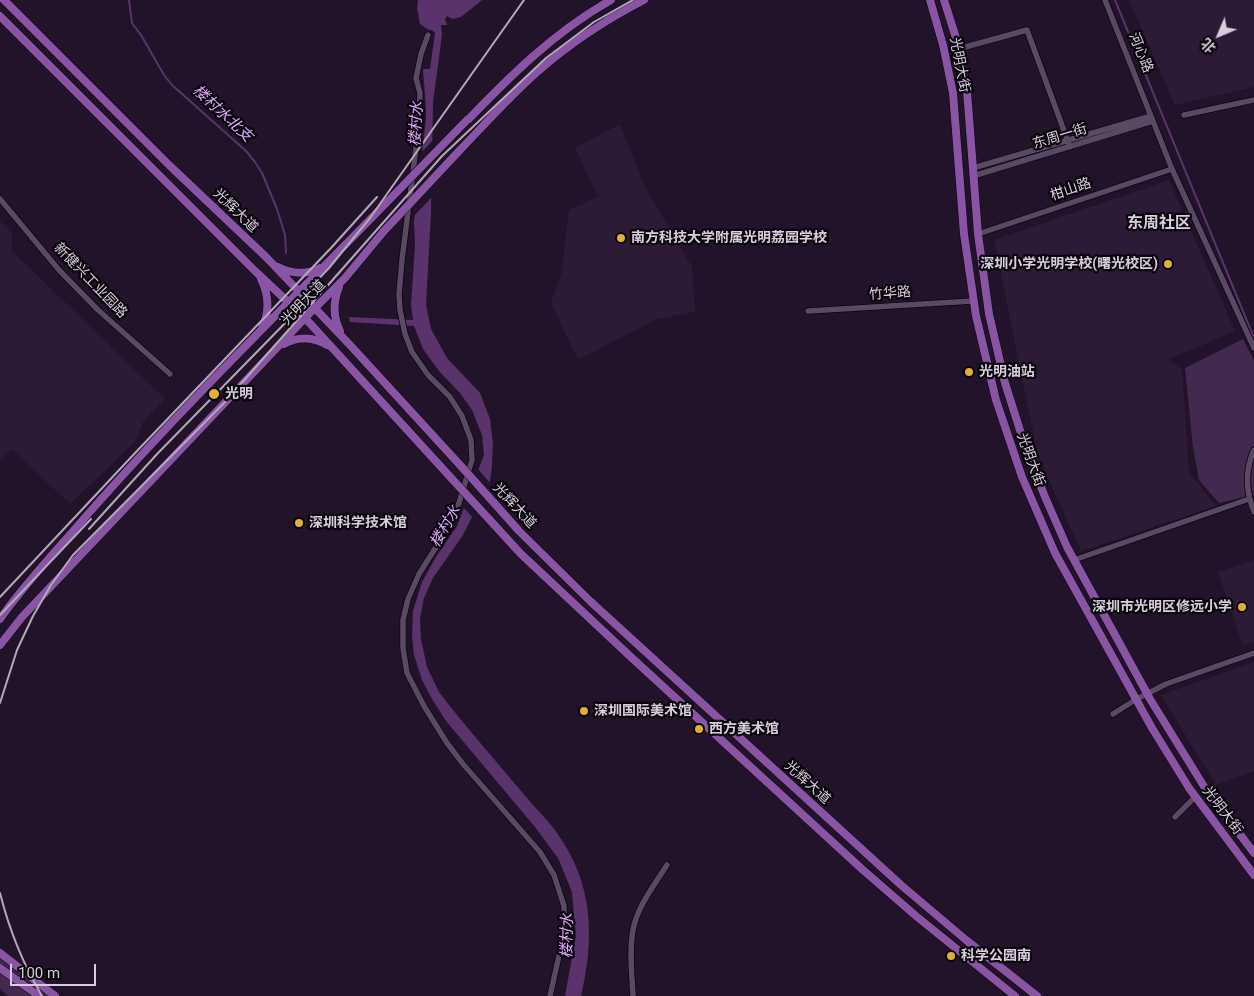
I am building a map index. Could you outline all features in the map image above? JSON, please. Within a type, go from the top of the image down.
[{"type":"main road","name":"光辉大道","points":[[4,0],[315,308],[555,567],[709,711],[901,885],[966,940],[1037,996]]},
{"type":"main road","points":[[437,152],[524,63],[572,25],[611,0]]},
{"type":"main road","name":"光明大道","points":[[0,645],[22,617],[345,278],[384,231],[520,88],[549,62],[597,27],[644,0]]},
{"type":"main road","name":"光明大街","points":[[930,0],[943,45],[953,93],[964,234],[973,301],[996,400],[1012,451],[1032,503],[1055,554],[1135,700],[1195,797],[1254,875]]},
{"type":"main road","name":"光明大街","points":[[944,0],[958,49],[968,108],[978,234],[990,314],[1009,396],[1034,472],[1074,560],[1147,693],[1205,788],[1254,853]]},
{"type":"main road","name":"光辉大道","points":[[0,16],[305,318],[521,554],[857,864],[916,916],[1015,996]]},
{"type":"main road","name":"光明大道","points":[[0,619],[26,585],[124,473],[298,292],[468,120]]},
{"type":"main road","points":[[266,258],[280,268],[297,273],[314,270],[329,261]]},
{"type":"main road","points":[[256,271],[264,284],[268,299],[264,322],[257,335]]},
{"type":"main road","points":[[345,278],[338,289],[334,312],[336,324],[342,336],[350,345]]},
{"type":"main road","points":[[278,348],[291,340],[306,338],[316,340],[332,348]]},
{"type":"main road","points":[[0,953],[55,996]]},
{"type":"main road","points":[[0,968],[39,996]]},
{"type":"street","name":"河心路","points":[[1105,0],[1172,169],[1254,348]]},
{"type":"street","points":[[958,49],[1028,30],[1069,143]]},
{"type":"street","points":[[428,35],[421,54],[416,78],[420,93],[420,124],[401,268],[400,310],[405,334],[412,352],[428,375],[450,397],[462,416],[471,440],[472,460],[458,506],[448,528],[419,574],[408,599],[403,620],[403,648],[407,673],[424,706],[447,743],[540,852],[554,875],[564,906],[564,933],[550,996]]},
{"type":"street","points":[[1184,115],[1254,100]]},
{"type":"street","name":"东周一街","points":[[973,172],[1152,119]]},
{"type":"street","name":"柑山路","points":[[978,234],[1172,169]]},
{"type":"street","name":"新健兴工业园路","points":[[0,199],[59,270],[98,310],[170,374]]},
{"type":"street","name":"竹华路","points":[[808,311],[973,301]]},
{"type":"street","points":[[1254,450],[1248,463],[1249,499],[1254,512]]},
{"type":"street","points":[[1074,560],[1249,499]]},
{"type":"street","points":[[1113,714],[1147,693],[1166,684],[1254,653]]},
{"type":"street","points":[[1176,817],[1195,797]]},
{"type":"street","points":[[632,996],[633,929],[651,890],[667,865]]},
{"type":"shaded area","points":[[418,0],[482,0],[461,17],[453,19],[447,16],[445,19],[447,25],[441,25],[442,35],[433,102],[431,213],[426,305],[431,329],[447,358],[480,393],[490,419],[493,444],[490,481],[463,535],[433,578],[424,598],[420,619],[421,639],[427,667],[439,692],[554,828],[578,871],[588,911],[589,932],[588,953],[581,996],[565,996],[576,936],[572,892],[558,858],[535,827],[446,721],[422,680],[414,655],[412,636],[413,611],[422,582],[457,526],[484,455],[482,435],[472,410],[423,349],[414,326],[350,322],[349,317],[413,320],[411,305],[415,246],[414,222],[426,118],[423,69],[430,69],[435,33],[420,24],[417,8]]},
{"type":"shaded area","points":[[1129,0],[1254,0],[1254,87],[1175,105]]},
{"type":"shaded area","name":"南方科技大学附属光明荔园学校","points":[[620,124],[644,185],[692,267],[695,312],[657,319],[578,360],[551,303],[562,271],[569,210],[598,197],[575,148]]},
{"type":"shaded area","points":[[1169,180],[1235,331],[1168,360],[1182,369],[1189,472],[1216,506],[1081,551],[1038,456],[994,240]]},
{"type":"shaded area","points":[[0,221],[12,233],[12,251],[165,399],[144,420],[136,441],[70,504],[12,449],[0,461]]},
{"type":"shaded area","points":[[1243,339],[1254,361],[1254,495],[1219,503],[1199,480],[1193,448],[1185,368]]},
{"type":"shaded area","name":"深圳市光明区修远小学","points":[[1254,560],[1254,642],[1243,646],[1218,572]]},
{"type":"shaded area","points":[[1254,662],[1254,771],[1216,785],[1161,695]]},
{"type":"shaded area","points":[[0,958],[50,996],[43,996],[0,964]]},
{"type":"shaded area","points":[[0,973],[31,996],[8,996],[0,989]]},
{"type":"pier","points":[[435,138],[434,195],[412,218],[419,155]]},
{"type":"pier","points":[[478,469],[491,484],[474,519],[462,506]]},
{"type":"waterway","name":"楼村水北支","points":[[129,0],[132,23],[164,75],[172,85],[246,151],[262,173],[277,209],[285,235],[286,253]]},
{"type":"waterway","points":[[1115,0],[1254,338]]},
{"type":"railway","points":[[280,319],[329,268],[370,218],[524,0]]},
{"type":"railway","points":[[0,703],[17,650],[33,616],[51,585],[73,555],[224,403],[442,156],[546,58],[594,22],[633,0]]},
{"type":"railway","points":[[0,597],[331,248],[377,197]]},
{"type":"railway","points":[[89,529],[158,453],[293,315]]},
{"type":"railway","points":[[0,615],[91,519]]},
{"type":"railway","points":[[0,893],[17,946],[42,996]]},
{"type":"place","name":"南方科技大学附属光明荔园学校","points":[[621,238]]},
{"type":"place","name":"深圳小学光明学校(曙光校区)","points":[[1168,264]]},
{"type":"place","name":"光明油站","points":[[969,372]]},
{"type":"place","name":"光明","points":[[214,394]]},
{"type":"place","name":"深圳科学技术馆","points":[[299,523]]},
{"type":"place","name":"深圳市光明区修远小学","points":[[1242,607]]},
{"type":"place","name":"深圳国际美术馆","points":[[584,711]]},
{"type":"place","name":"西方美术馆","points":[[699,729]]},
{"type":"place","name":"科学公园南","points":[[951,956]]},
{"type":"district","name":"东周社区","points":[[1159,224]]},
{"type":"water label","name":"楼村水","points":[[417,124]]},
{"type":"water label","name":"楼村水","points":[[446,527]]},
{"type":"water label","name":"楼村水","points":[[568,936]]}]
